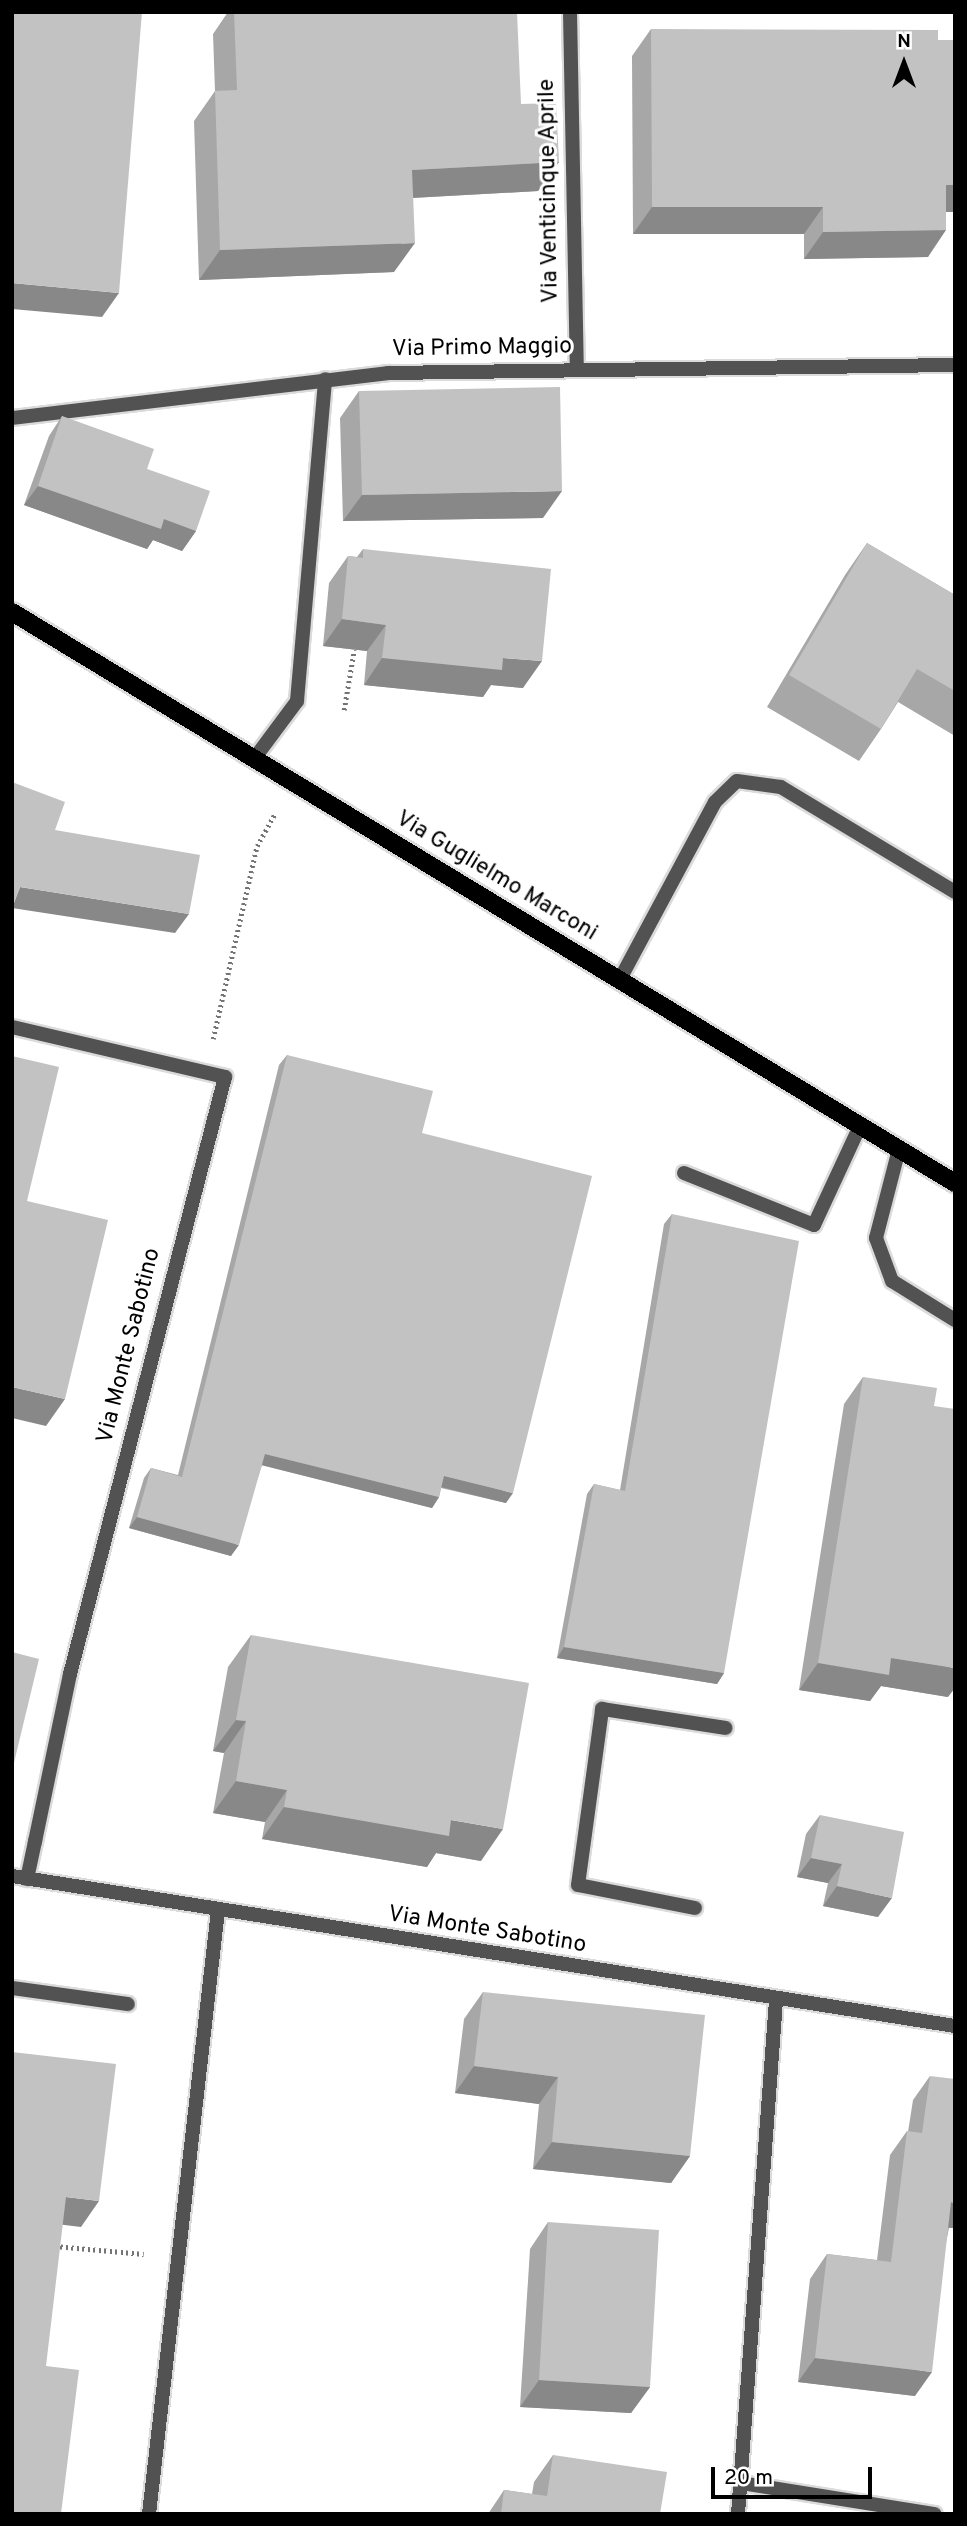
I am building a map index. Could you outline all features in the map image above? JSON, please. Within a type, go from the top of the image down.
[{"type":"main road","name":"Via Guglielmo Marconi","points":[[12,612],[955,1183]]},
{"type":"street","name":"Via Venticinque Aprile","points":[[570,12],[578,369]]},
{"type":"street","name":"Via Primo Maggio","points":[[12,418],[325,379],[578,369],[955,365]]},
{"type":"street","points":[[254,760],[297,701],[325,379]]},
{"type":"street","points":[[619,981],[715,802],[737,781],[781,787],[955,892]]},
{"type":"street","name":"Via Monte Sabotino","points":[[12,1027],[225,1077],[70,1674],[27,1879]]},
{"type":"street","points":[[684,1173],[814,1225],[860,1126]]},
{"type":"street","points":[[899,1149],[876,1238],[892,1281],[955,1320]]},
{"type":"street","points":[[695,1908],[578,1885],[602,1709],[726,1728]]},
{"type":"street","name":"Via Monte Sabotino","points":[[12,1877],[776,2000],[955,2026]]},
{"type":"street","points":[[149,2514],[218,1910]]},
{"type":"street","points":[[12,1988],[128,2004]]},
{"type":"street","points":[[738,2514],[776,2000]]},
{"type":"street","points":[[741,2483],[935,2514]]},
{"type":"path","points":[[344,710],[354,650]]},
{"type":"path","points":[[212,1037],[257,846],[291,782]]},
{"type":"path","points":[[40,2245],[177,2257]]},
{"type":"building","points":[[12,12],[142,12],[119,293],[12,283]]},
{"type":"building","points":[[234,12],[517,12],[521,104],[556,103],[559,162],[412,170],[415,243],[220,250],[215,91],[237,90]]},
{"type":"building","points":[[651,29],[938,30],[938,40],[955,40],[955,185],[946,185],[946,230],[823,232],[823,207],[652,207]]},
{"type":"building","points":[[560,387],[562,491],[362,495],[359,391]]},
{"type":"building","points":[[62,416],[154,449],[147,469],[210,491],[196,531],[164,519],[161,529],[38,486]]},
{"type":"building","points":[[867,543],[955,595],[955,691],[917,669],[881,729],[789,675]]},
{"type":"building","points":[[363,549],[551,569],[542,661],[503,658],[502,670],[382,658],[386,625],[342,619],[348,556],[363,558]]},
{"type":"building","points":[[12,782],[65,802],[55,830],[200,855],[189,914],[20,887],[12,907]]},
{"type":"building","points":[[287,1055],[433,1091],[422,1133],[592,1176],[513,1493],[444,1476],[439,1497],[265,1454],[239,1545],[137,1517],[151,1468],[182,1477]]},
{"type":"building","points":[[12,1056],[59,1067],[27,1201],[108,1220],[65,1399],[12,1387]]},
{"type":"building","points":[[672,1214],[799,1241],[724,1673],[564,1647],[594,1484],[625,1491]]},
{"type":"building","points":[[863,1377],[937,1388],[934,1406],[955,1409],[955,1668],[891,1658],[889,1675],[818,1663]]},
{"type":"building","points":[[251,1635],[529,1683],[503,1829],[451,1820],[449,1836],[284,1807],[287,1790],[236,1781],[246,1721],[236,1720]]},
{"type":"building","points":[[12,1652],[39,1659],[12,1771]]},
{"type":"building","points":[[820,1815],[904,1832],[892,1898],[837,1886],[842,1864],[811,1858]]},
{"type":"building","points":[[483,1992],[705,2015],[690,2156],[552,2142],[558,2077],[474,2066]]},
{"type":"building","points":[[12,2052],[116,2064],[99,2201],[66,2197],[46,2366],[79,2370],[61,2514],[12,2514]]},
{"type":"building","points":[[930,2076],[955,2079],[955,2203],[951,2202],[932,2372],[815,2358],[827,2254],[891,2262],[907,2131],[922,2133]]},
{"type":"building","points":[[548,2222],[659,2230],[650,2387],[539,2380]]},
{"type":"building","points":[[553,2455],[667,2472],[660,2514],[501,2514],[504,2490],[547,2496]]}]
